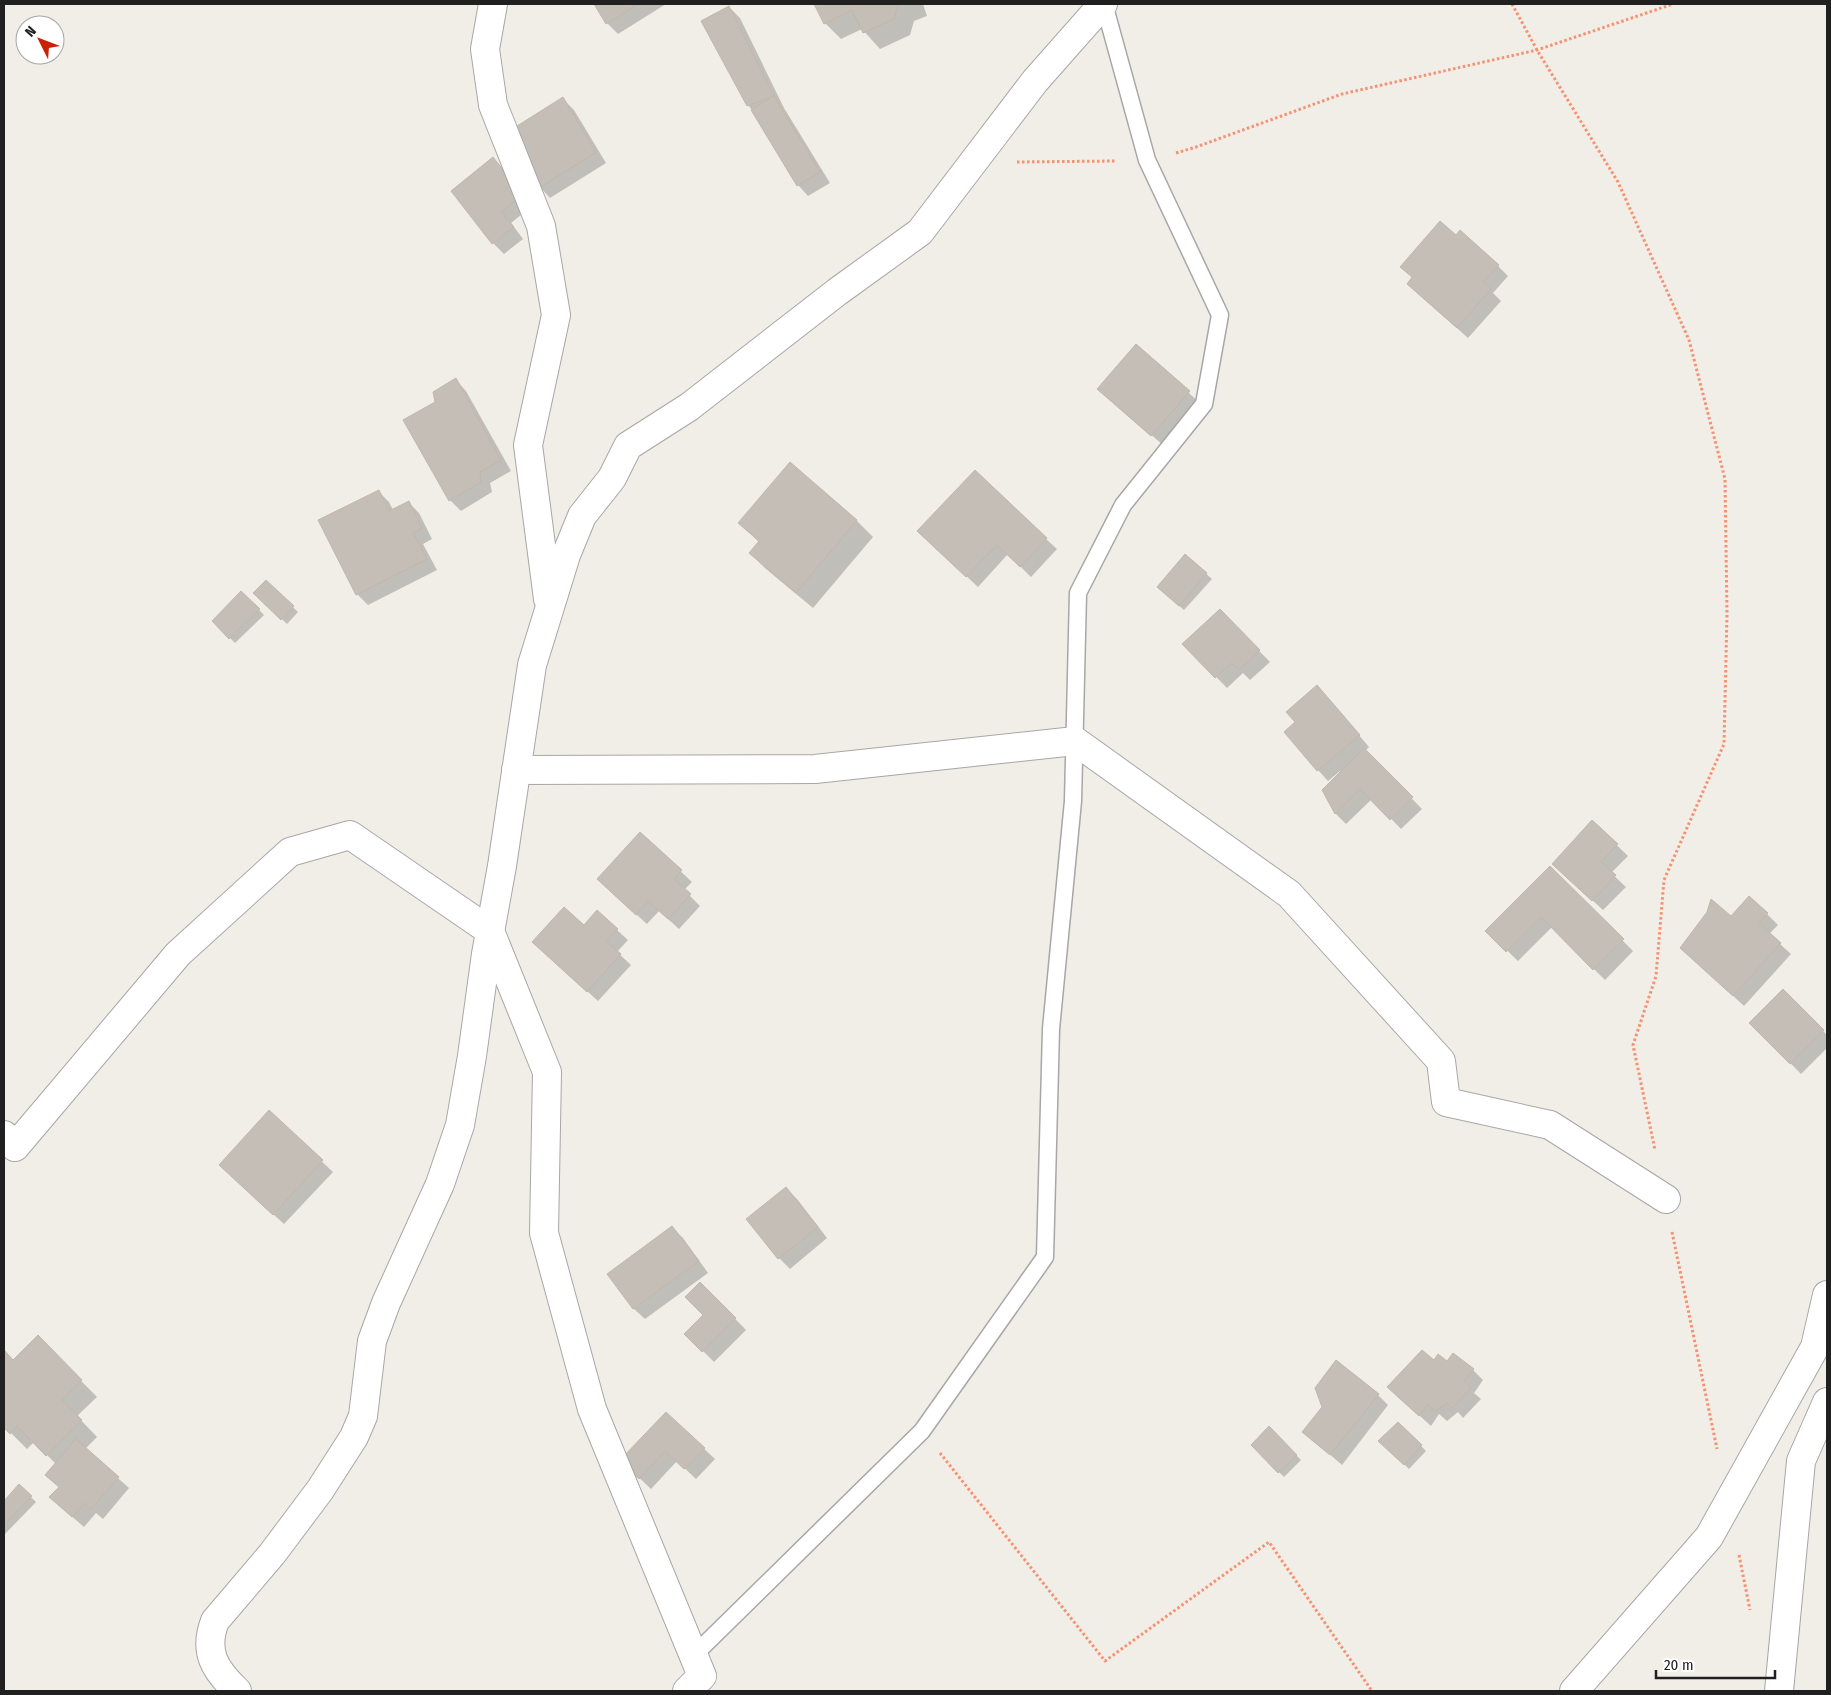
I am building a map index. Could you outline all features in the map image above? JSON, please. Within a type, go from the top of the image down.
[{"type":"street","points":[[492,4],[485,49],[493,106],[541,226],[556,315],[528,445],[550,608]]},
{"type":"street","points":[[236,1691],[222,1677],[215,1666],[210,1650],[210,1633],[215,1621],[272,1554],[320,1490],[354,1437],[363,1416],[372,1341],[386,1303],[440,1184],[460,1125],[532,666],[566,555],[582,516],[612,478],[628,446],[689,407],[837,292],[920,232],[1035,80],[1103,4]]},
{"type":"street","points":[[516,770],[815,769],[1075,742],[1288,894],[1441,1061],[1446,1102],[1550,1125],[1666,1199]]},
{"type":"street","points":[[8,1148],[178,954],[290,852],[350,835],[490,930],[547,1072],[544,1232],[592,1410],[702,1676],[687,1691]]},
{"type":"street","points":[[1574,1691],[1709,1537],[1815,1347],[1827,1295]]},
{"type":"street","points":[[1779,1691],[1801,1461],[1827,1402]]},
{"type":"lane","points":[[693,1656],[922,1431],[1045,1257],[1051,1028],[1073,802],[1078,593],[1123,506],[1204,404],[1220,315],[1147,160],[1103,4]]},
{"type":"path","points":[[1512,4],[1536,50],[1618,182],[1688,340],[1725,479],[1727,614],[1724,744],[1664,880],[1656,976],[1633,1045],[1751,1616]]},
{"type":"path","points":[[972,163],[1147,160],[1196,148],[1342,94],[1536,50],[1673,4]]},
{"type":"path","points":[[922,1431],[1105,1661],[1269,1542],[1372,1691]]},
{"type":"building","points":[[594,4],[638,4],[606,24]]},
{"type":"building","points":[[814,4],[902,4],[898,5],[894,19],[863,33],[852,10],[824,24]]},
{"type":"building","points":[[729,6],[774,96],[747,106],[701,21]]},
{"type":"building","points":[[774,96],[820,172],[797,186],[751,110]]},
{"type":"building","points":[[563,97],[596,152],[539,188],[506,133]]},
{"type":"building","points":[[493,157],[523,195],[501,212],[514,227],[492,244],[451,191]]},
{"type":"building","points":[[1440,221],[1456,235],[1460,230],[1499,265],[1483,282],[1491,289],[1457,328],[1407,284],[1412,277],[1400,267]]},
{"type":"building","points":[[1136,344],[1190,391],[1151,436],[1097,389]]},
{"type":"building","points":[[456,378],[501,460],[480,472],[481,482],[449,501],[403,420],[435,402],[433,392]]},
{"type":"building","points":[[790,462],[857,520],[796,593],[749,553],[759,541],[738,523]]},
{"type":"building","points":[[975,470],[1047,538],[1020,567],[997,545],[966,577],[917,531]]},
{"type":"building","points":[[379,490],[389,511],[409,501],[422,528],[413,533],[427,559],[356,595],[318,520]]},
{"type":"building","points":[[1185,554],[1207,573],[1179,606],[1157,587]]},
{"type":"building","points":[[266,580],[294,606],[281,620],[253,593]]},
{"type":"building","points":[[241,591],[260,609],[229,639],[212,621]]},
{"type":"building","points":[[1220,609],[1260,650],[1239,670],[1232,663],[1215,678],[1182,644]]},
{"type":"building","points":[[1317,685],[1360,735],[1317,771],[1284,732],[1295,722],[1286,712]]},
{"type":"building","points":[[1364,748],[1413,797],[1390,820],[1360,789],[1335,814],[1322,790]]},
{"type":"building","points":[[1592,820],[1618,844],[1601,862],[1616,875],[1592,901],[1552,864]]},
{"type":"building","points":[[640,832],[682,870],[674,879],[691,894],[668,919],[648,901],[636,915],[597,879]]},
{"type":"building","points":[[1550,866],[1624,939],[1593,970],[1541,917],[1506,952],[1485,931]]},
{"type":"building","points":[[1749,896],[1768,913],[1759,923],[1781,943],[1733,996],[1680,948],[1707,912],[1711,899],[1731,916]]},
{"type":"building","points":[[564,907],[584,925],[597,910],[618,929],[606,941],[621,954],[587,992],[532,942]]},
{"type":"building","points":[[1783,989],[1824,1030],[1790,1064],[1749,1023]]},
{"type":"building","points":[[269,1110],[323,1160],[273,1215],[219,1165]]},
{"type":"building","points":[[786,1187],[818,1227],[778,1259],[746,1219]]},
{"type":"building","points":[[672,1226],[699,1261],[633,1309],[607,1274]]},
{"type":"building","points":[[700,1282],[736,1318],[702,1352],[684,1334],[703,1315],[685,1297]]},
{"type":"building","points":[[38,1335],[82,1380],[62,1400],[82,1420],[46,1456],[17,1426],[10,1434],[4,1428],[4,1350],[13,1360]]},
{"type":"building","points":[[1422,1350],[1434,1360],[1438,1354],[1447,1361],[1453,1353],[1474,1369],[1464,1381],[1471,1388],[1452,1408],[1447,1403],[1435,1412],[1428,1404],[1419,1416],[1387,1387]]},
{"type":"building","points":[[1336,1360],[1379,1394],[1330,1455],[1302,1432],[1322,1407],[1315,1388]]},
{"type":"building","points":[[666,1412],[705,1448],[684,1469],[665,1451],[639,1479],[620,1460]]},
{"type":"building","points":[[1398,1422],[1422,1445],[1404,1465],[1378,1441]]},
{"type":"building","points":[[1269,1426],[1297,1455],[1278,1473],[1251,1445]]},
{"type":"building","points":[[76,1439],[119,1477],[91,1509],[85,1503],[72,1517],[49,1497],[59,1487],[45,1475]]},
{"type":"building","points":[[19,1484],[32,1496],[4,1525],[4,1501]]}]
